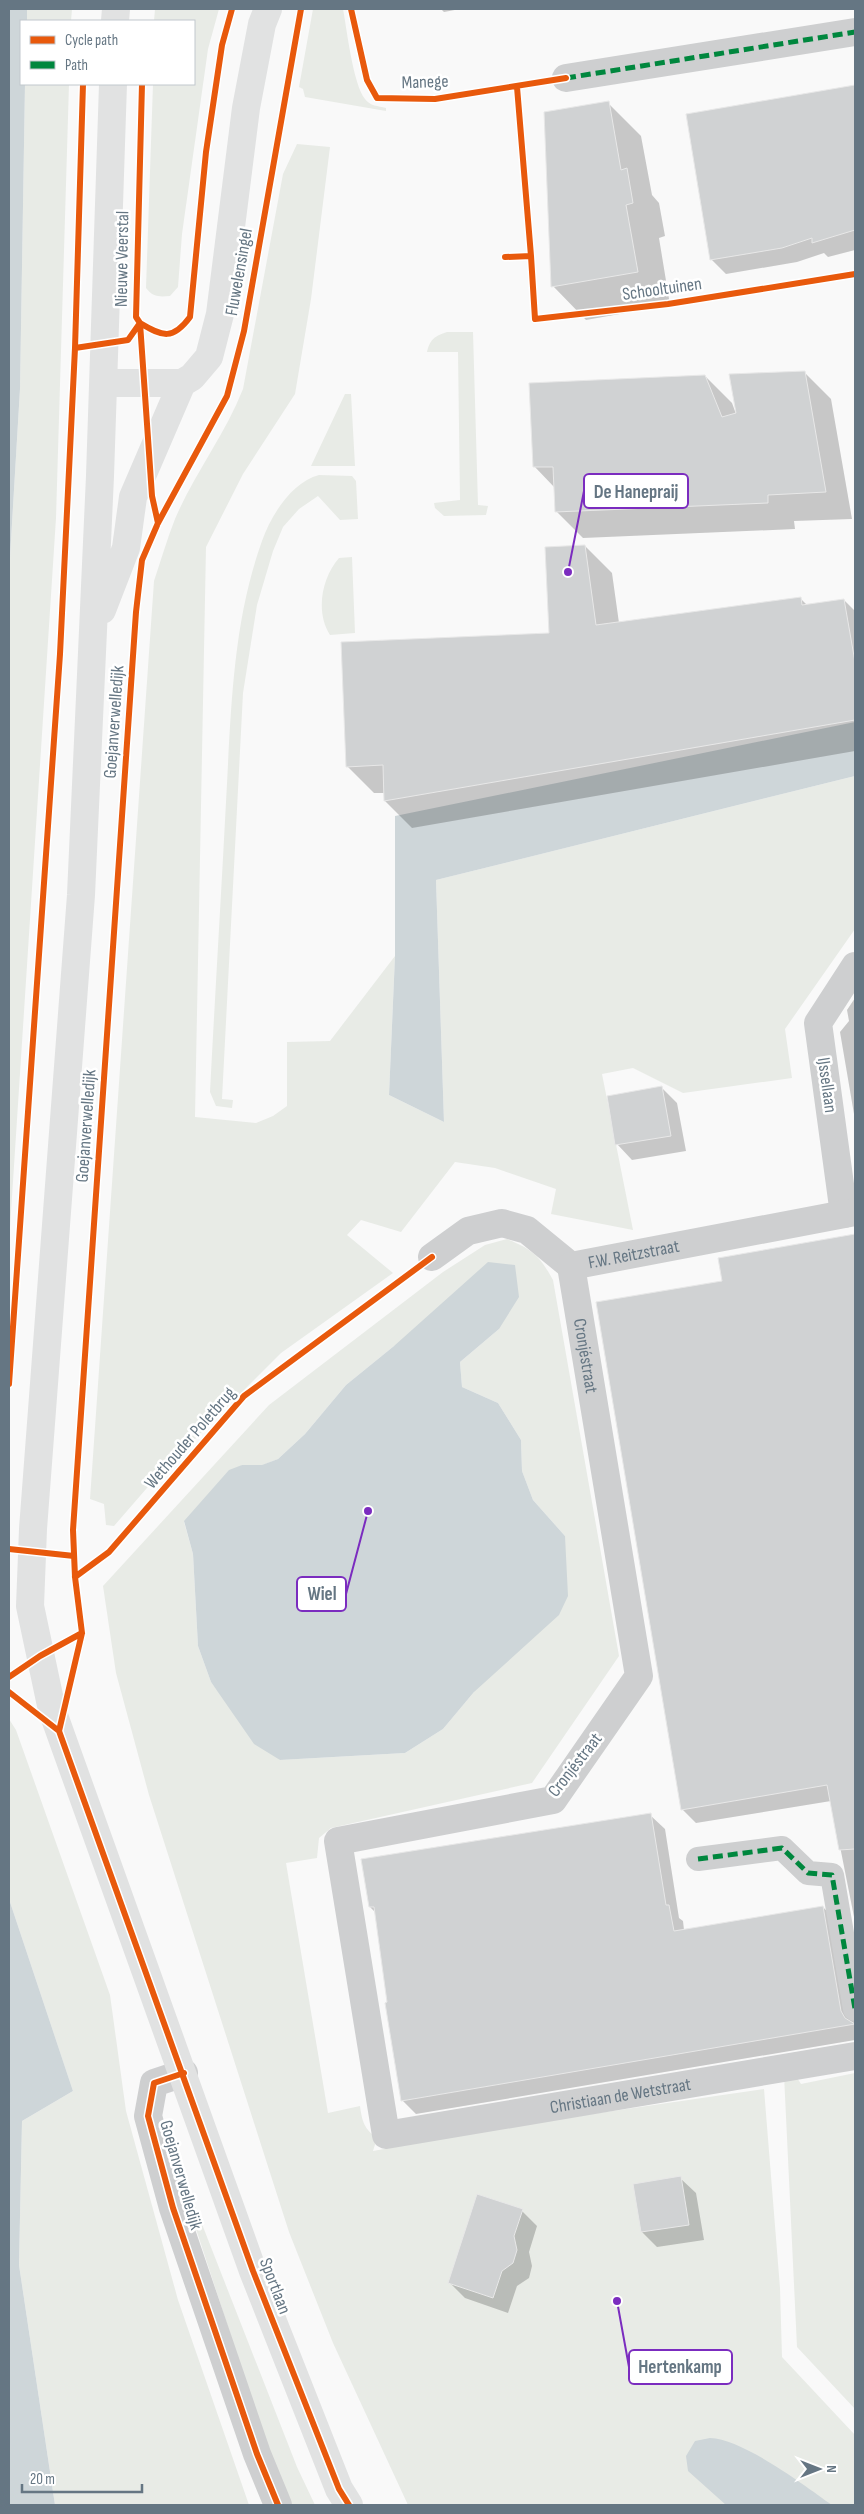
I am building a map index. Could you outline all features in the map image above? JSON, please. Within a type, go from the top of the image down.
[{"type":"main road","name":"Fluwelensingel","points":[[182,383],[192,377],[209,357],[220,314],[246,108],[262,24],[268,9]]},
{"type":"main road","name":"Nieuwe Veerstal","points":[[94,630],[113,85]]},
{"type":"main road","points":[[94,630],[126,548],[133,497],[182,383],[104,383]]},
{"type":"main road","name":"Goejanverwelledijk","points":[[94,630],[81,895],[34,1520],[19,1607],[52,1710],[184,2073]]},
{"type":"main road","name":"Sportlaan","points":[[184,2073],[253,2271],[339,2489],[349,2505]]},
{"type":"street","points":[[566,78],[855,32]]},
{"type":"street","name":"IJssellaan","points":[[850,1213],[818,1023],[855,966]]},
{"type":"street","name":"F.W. Reitzstraat","points":[[432,1257],[468,1231],[502,1223],[527,1230],[571,1266],[850,1213]]},
{"type":"street","name":"Cronjéstraat","points":[[386,2134],[338,1841],[553,1800],[640,1676],[571,1266]]},
{"type":"street","points":[[698,1860],[782,1848],[808,1874],[832,1875],[855,2009]]},
{"type":"street","name":"Christiaan de Wetstraat","points":[[386,2134],[855,2056]]},
{"type":"street","name":"Goejanverwelledijk","points":[[184,2073],[154,2083],[148,2116],[173,2208],[257,2454],[278,2505]]},
{"type":"shaded area","points":[[9,9],[27,9],[27,20],[20,20],[20,85],[25,85],[20,389],[9,574]]},
{"type":"shaded area","points":[[27,9],[72,9],[71,20],[27,20]]},
{"type":"shaded area","points":[[155,9],[219,9],[208,49],[182,234],[178,287],[170,296],[156,296],[146,288],[153,85],[195,85],[195,20],[154,20]]},
{"type":"shaded area","points":[[313,9],[343,9],[354,69],[361,92],[369,103],[386,108],[386,111],[305,97],[303,89],[299,87]]},
{"type":"shaded area","points":[[25,85],[69,85],[56,518],[9,1243],[9,574],[20,389]]},
{"type":"shaded area","points":[[297,144],[330,147],[311,299],[295,394],[243,474],[206,547],[195,1117],[256,1123],[273,1116],[287,1106],[287,1042],[330,1041],[395,956],[389,1095],[444,1122],[436,880],[855,776],[855,929],[785,1029],[792,1078],[683,1093],[633,1068],[602,1074],[633,1230],[551,1214],[556,1189],[495,1168],[455,1162],[401,1232],[361,1220],[347,1235],[393,1273],[281,1353],[153,1481],[114,1526],[106,1525],[104,1504],[90,1499],[154,581],[172,527],[183,502],[236,406],[243,389],[283,174]]},
{"type":"shaded area","points":[[447,332],[473,332],[478,505],[488,506],[486,515],[444,516],[435,508],[434,503],[460,500],[458,352],[427,352],[434,339]]},
{"type":"shaded area","points":[[345,394],[351,394],[355,466],[311,466]]},
{"type":"shaded area","points":[[319,475],[352,476],[356,481],[358,519],[340,520],[318,496],[299,509],[283,527],[273,551],[257,605],[243,693],[222,1099],[233,1100],[232,1108],[216,1106],[210,1092],[232,703],[244,604],[262,541],[271,521],[291,492],[309,479]]},
{"type":"shaded area","points":[[352,557],[355,633],[330,635],[325,626],[323,616],[322,595],[328,575],[339,558]]},
{"type":"shaded area","points":[[855,722],[855,776],[436,880],[444,1122],[389,1095],[395,956],[395,816]]},
{"type":"shaded area","points":[[507,1239],[523,1246],[539,1259],[553,1280],[619,1656],[532,1783],[331,1828],[319,1838],[317,1858],[286,1863],[328,2113],[360,2106],[364,2124],[377,2138],[373,2151],[523,2124],[764,2089],[780,2288],[782,2357],[855,2435],[855,2505],[408,2505],[333,2343],[289,2232],[149,1795],[116,1673],[103,1586],[269,1405],[443,1272],[485,1245]],"holes":[[[499,1329],[460,1362],[462,1387],[498,1403],[521,1440],[522,1471],[533,1500],[565,1536],[474,1692],[443,1729],[405,1753],[280,1760],[230,1707],[211,1682],[198,1646],[193,1554],[184,1522],[242,1465],[263,1465],[278,1459],[305,1434],[346,1385],[394,1346]]]},
{"type":"shaded area","points":[[488,1262],[515,1265],[519,1297],[499,1329],[460,1362],[462,1387],[498,1403],[521,1440],[522,1471],[533,1500],[565,1536],[568,1596],[559,1615],[474,1692],[443,1729],[405,1753],[280,1760],[254,1744],[211,1682],[198,1646],[193,1554],[184,1521],[229,1470],[242,1465],[262,1465],[278,1459],[305,1434],[346,1385],[394,1346]]},
{"type":"shaded area","points":[[9,1719],[16,1730],[110,1995],[126,2111],[178,2300],[249,2505],[55,2505],[19,2265],[22,2121],[73,2091],[9,1899]]},
{"type":"shaded area","points":[[9,1899],[73,2091],[22,2121],[19,2265],[55,2505],[9,2505]]},
{"type":"shaded area","points":[[794,2073],[801,2084],[855,2073],[855,2409],[797,2347],[784,2075]]},
{"type":"shaded area","points":[[182,2173],[297,2467],[315,2505],[289,2505],[276,2474],[184,2192]]},
{"type":"shaded area","points":[[710,2438],[724,2440],[756,2454],[790,2475],[832,2505],[726,2505],[688,2471],[686,2456],[695,2441]]},
{"type":"building","points":[[855,85],[855,230],[812,243],[812,238],[782,248],[710,260],[686,114]]},
{"type":"building","points":[[609,101],[621,170],[627,168],[633,203],[626,205],[638,272],[551,287],[544,112]]},
{"type":"building","points":[[805,371],[826,492],[768,495],[768,503],[555,512],[553,467],[533,467],[529,383],[705,375],[722,417],[736,413],[729,374]]},
{"type":"building","points":[[585,545],[596,625],[801,597],[802,605],[844,599],[855,662],[855,720],[384,801],[383,765],[346,767],[341,642],[549,633],[545,547]]},
{"type":"building","points":[[662,1086],[671,1136],[615,1145],[607,1096]]},
{"type":"building","points":[[855,1234],[855,1849],[839,1850],[827,1785],[681,1810],[596,1302],[722,1281],[718,1258]]},
{"type":"building","points":[[651,1813],[666,1905],[669,1905],[674,1931],[823,1906],[841,2011],[845,2018],[855,2024],[401,2101],[385,2003],[387,2002],[374,1907],[369,1907],[361,1859]]},
{"type":"building","points":[[681,2176],[689,2225],[641,2232],[633,2184]]},
{"type":"building","points":[[477,2194],[523,2209],[514,2236],[517,2250],[513,2263],[502,2271],[493,2298],[448,2283]]},
{"type":"marked path","points":[[566,78],[855,32]]},
{"type":"marked path","points":[[698,1859],[782,1848],[808,1873],[832,1875],[855,2009]]},
{"type":"cycle path","points":[[140,323],[155,331],[167,334],[178,330],[190,317],[206,152],[222,45],[232,9]]},
{"type":"cycle path","points":[[59,1731],[82,1633],[75,1577],[73,1530],[136,612],[142,560],[158,523],[227,396],[244,331],[301,9]]},
{"type":"cycle path","name":"Manege","points":[[351,9],[367,80],[377,98],[435,99],[566,78]]},
{"type":"cycle path","points":[[9,1384],[60,654],[75,348],[83,85]]},
{"type":"cycle path","points":[[142,85],[136,317],[140,323],[152,496],[158,523]]},
{"type":"cycle path","points":[[505,257],[531,256],[517,87]]},
{"type":"cycle path","name":"Schooltuinen","points":[[531,256],[535,319],[668,304],[855,274]]},
{"type":"cycle path","points":[[75,348],[128,340],[140,323]]},
{"type":"cycle path","name":"Wethouder Poletbrug","points":[[75,1577],[109,1552],[244,1396],[432,1257]]},
{"type":"cycle path","points":[[9,1549],[74,1556]]},
{"type":"cycle path","points":[[9,1677],[40,1656],[82,1633]]},
{"type":"cycle path","points":[[9,1692],[59,1731],[253,2271],[339,2489],[349,2505]]},
{"type":"cycle path","points":[[184,2073],[154,2083],[148,2116],[173,2208],[257,2454],[278,2505]]},
{"type":"place","name":"De Hanepraij","points":[[568,572]]},
{"type":"place","name":"Wiel","points":[[368,1511]]},
{"type":"place","name":"Hertenkamp","points":[[617,2301]]}]
